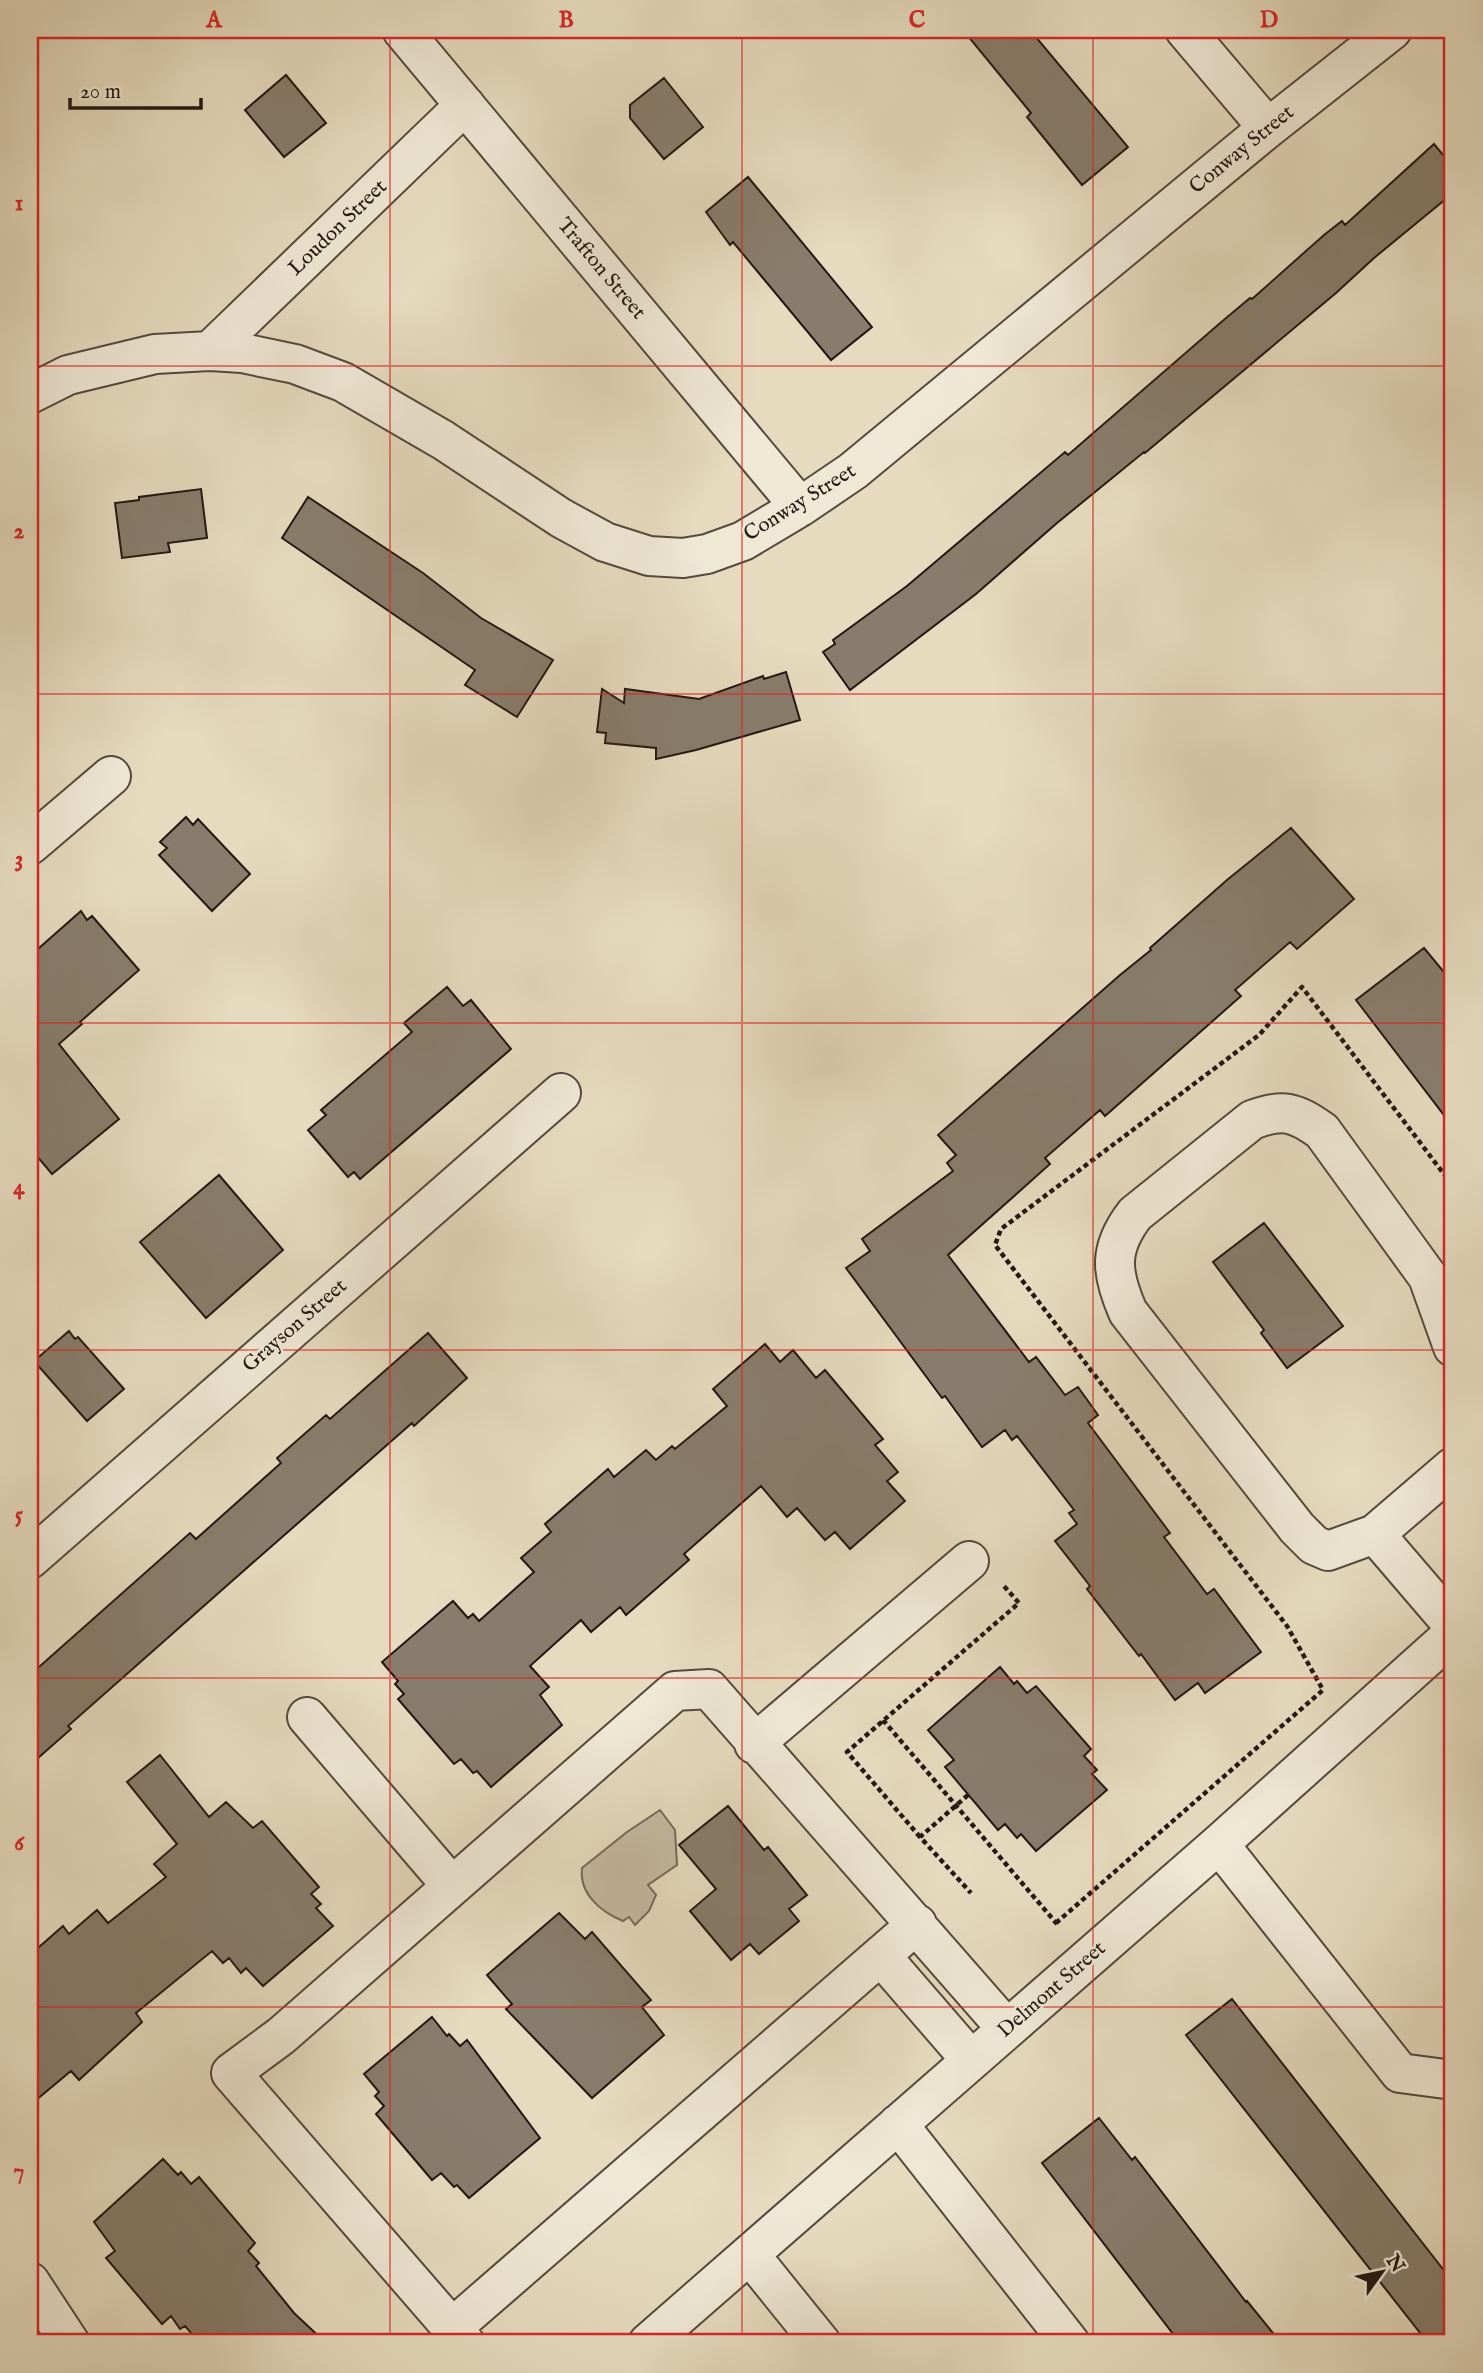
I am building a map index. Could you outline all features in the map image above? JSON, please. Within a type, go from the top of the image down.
[{"type":"street","name":"Trafton Street","points":[[402,30],[800,507]]},
{"type":"street","points":[[1185,30],[1268,128]]},
{"type":"street","name":"Conway Street","points":[[30,394],[68,375],[155,354],[210,351],[242,353],[295,364],[343,382],[443,440],[561,518],[605,542],[649,556],[683,558],[707,554],[743,541],[853,471],[1268,128],[1392,30]]},
{"type":"street","name":"Loudon Street","points":[[210,351],[465,105]]},
{"type":"street","points":[[30,845],[111,775]]},
{"type":"street","name":"Grayson Street","points":[[30,1559],[561,1093]]},
{"type":"street","points":[[1453,1347],[1428,1277],[1322,1131],[1300,1115],[1270,1113],[1252,1120],[1135,1214],[1123,1230],[1114,1264],[1118,1288],[1128,1312],[1297,1528],[1314,1545],[1328,1551],[1375,1534],[1453,1467]]},
{"type":"street","points":[[1375,1534],[1453,1625]]},
{"type":"street","points":[[754,1744],[969,1560]]},
{"type":"street","name":"Delmont Street","points":[[648,2343],[1219,1844],[1453,1634]]},
{"type":"street","points":[[917,1924],[458,2336],[231,2073],[281,2036],[676,1691],[709,1689],[754,1744],[917,1924],[1007,2029]]},
{"type":"street","points":[[307,1717],[451,1885]]},
{"type":"street","points":[[1219,1844],[1400,2073],[1453,2080]]},
{"type":"street","points":[[881,1956],[971,2060]]},
{"type":"street","points":[[898,2124],[1070,2343]]},
{"type":"street","points":[[750,2255],[821,2343]]},
{"type":"street","points":[[30,2282],[70,2343]]},
{"type":"path","points":[[1056,1923],[1322,1690],[1287,1626],[995,1245],[1001,1229],[1259,1035],[1302,987],[1453,1185]]},
{"type":"path","points":[[971,1893],[847,1752],[1019,1603],[1002,1584],[995,1590]]},
{"type":"path","points":[[883,1720],[1087,1959]]},
{"type":"path","points":[[920,1837],[968,1795]]},
{"type":"shaded area","points":[[660,1810],[675,1830],[677,1865],[648,1885],[656,1895],[649,1911],[635,1925],[629,1917],[623,1921],[607,1913],[593,1901],[584,1886],[582,1868]]},
{"type":"building","points":[[963,30],[1030,30],[1128,147],[1082,185],[1027,117],[1031,113]]},
{"type":"building","points":[[286,75],[326,123],[284,157],[245,110]]},
{"type":"building","points":[[664,78],[703,127],[664,159],[630,118],[630,105]]},
{"type":"building","points":[[1434,144],[1453,167],[1453,193],[1145,453],[1057,523],[976,594],[850,690],[823,652],[835,644],[833,640],[907,586],[1065,452],[1068,455],[1324,235],[1342,221],[1345,225]]},
{"type":"building","points":[[748,177],[872,327],[831,360],[733,242],[730,245],[706,212]]},
{"type":"building","points":[[201,489],[207,538],[168,543],[170,552],[122,558],[115,503]]},
{"type":"building","points":[[308,497],[423,573],[481,618],[553,660],[517,717],[465,685],[475,670],[282,538]]},
{"type":"building","points":[[786,672],[800,720],[656,759],[656,748],[605,743],[606,733],[597,732],[602,689],[624,703],[625,689],[699,699],[763,676],[764,679]]},
{"type":"building","points":[[186,817],[193,825],[198,819],[250,874],[212,911],[159,855],[167,848],[160,842]]},
{"type":"building","points":[[1291,828],[1354,899],[1297,949],[1290,942],[1235,990],[1241,996],[1105,1116],[1100,1110],[1045,1158],[1050,1164],[948,1255],[1029,1362],[1036,1357],[1065,1395],[1078,1387],[1098,1415],[1088,1423],[1170,1533],[1164,1537],[1207,1594],[1214,1589],[1261,1652],[1205,1693],[1198,1683],[1175,1700],[1087,1589],[1090,1586],[1055,1541],[1077,1524],[1069,1513],[1074,1510],[1017,1436],[1012,1440],[1005,1430],[982,1447],[945,1396],[942,1398],[846,1268],[870,1251],[862,1239],[953,1171],[947,1163],[956,1155],[938,1135],[1151,950],[1150,948],[1227,880]]},
{"type":"building","points":[[81,911],[87,920],[92,916],[139,970],[59,1044],[119,1119],[52,1174],[30,1148],[30,956]]},
{"type":"building","points":[[1424,948],[1453,983],[1453,1127],[1356,1000]]},
{"type":"building","points":[[447,987],[463,1006],[471,1000],[511,1049],[360,1179],[354,1172],[348,1177],[308,1130],[326,1115],[321,1110],[412,1032],[404,1023]]},
{"type":"building","points":[[219,1175],[283,1250],[206,1318],[140,1242]]},
{"type":"building","points":[[1264,1223],[1343,1326],[1287,1368],[1261,1333],[1264,1330],[1213,1262]]},
{"type":"building","points":[[69,1331],[75,1339],[78,1337],[124,1389],[87,1421],[34,1361]]},
{"type":"building","points":[[428,1333],[467,1378],[414,1426],[412,1423],[68,1726],[71,1729],[30,1765],[30,1675],[190,1533],[196,1539],[281,1463],[277,1458],[326,1415],[330,1419]]},
{"type":"building","points":[[765,1344],[780,1362],[793,1350],[816,1378],[825,1370],[883,1439],[875,1445],[898,1472],[887,1481],[905,1501],[850,1549],[835,1532],[825,1540],[797,1508],[787,1517],[761,1486],[684,1554],[689,1560],[626,1615],[620,1607],[591,1632],[581,1620],[530,1666],[549,1687],[540,1695],[562,1725],[491,1787],[477,1771],[473,1773],[461,1759],[454,1764],[398,1699],[404,1694],[395,1684],[398,1681],[382,1662],[453,1601],[468,1618],[473,1614],[479,1621],[534,1572],[521,1558],[551,1532],[545,1524],[608,1469],[614,1477],[646,1450],[656,1460],[672,1446],[675,1449],[727,1406],[713,1389]]},
{"type":"building","points":[[1000,1667],[1014,1684],[1017,1681],[1027,1693],[1036,1686],[1091,1749],[1084,1756],[1097,1770],[1092,1774],[1107,1790],[1036,1851],[1021,1834],[1017,1838],[1005,1824],[998,1830],[945,1767],[954,1760],[928,1730]]},
{"type":"building","points":[[160,1755],[209,1817],[226,1802],[253,1828],[262,1821],[319,1887],[311,1894],[321,1904],[316,1908],[333,1926],[263,1986],[246,1968],[241,1973],[229,1958],[223,1963],[212,1951],[136,2013],[142,2022],[79,2080],[71,2071],[30,2105],[30,1955],[63,1926],[69,1934],[97,1910],[108,1923],[166,1877],[154,1864],[177,1844],[127,1782]]},
{"type":"building","points":[[728,1806],[764,1850],[768,1847],[807,1895],[789,1909],[799,1921],[759,1954],[750,1944],[731,1960],[690,1911],[716,1889],[679,1845]]},
{"type":"building","points":[[559,1913],[585,1939],[592,1932],[651,2000],[642,2007],[664,2035],[592,2098],[506,2009],[512,2004],[487,1975]]},
{"type":"building","points":[[1232,1999],[1453,2282],[1453,2343],[1428,2343],[1186,2035]]},
{"type":"building","points":[[432,2017],[447,2036],[449,2034],[460,2046],[467,2040],[540,2138],[469,2198],[441,2173],[432,2180],[376,2114],[384,2106],[375,2096],[379,2092],[364,2074]]},
{"type":"building","points":[[1099,2118],[1132,2160],[1135,2157],[1246,2302],[1281,2343],[1180,2343],[1042,2163]]},
{"type":"building","points":[[163,2159],[178,2175],[181,2172],[191,2184],[199,2177],[255,2243],[248,2251],[259,2263],[256,2266],[294,2313],[326,2343],[200,2343],[185,2326],[180,2329],[171,2316],[162,2324],[106,2258],[115,2251],[94,2222]]}]
